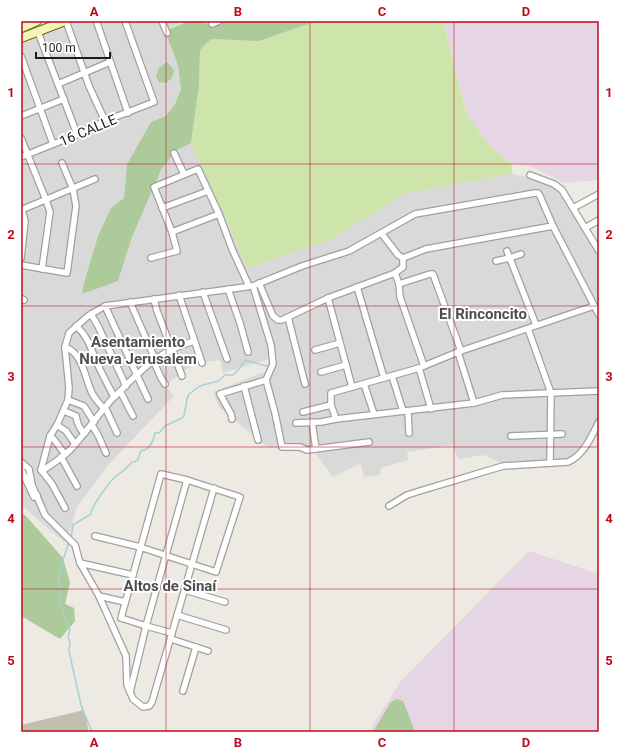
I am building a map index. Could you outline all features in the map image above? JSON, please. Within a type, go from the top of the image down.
[{"type":"street","points":[[21,28],[37,21]]},
{"type":"street","points":[[21,38],[65,21],[84,73],[105,121]]},
{"type":"street","name":"16 CALLE","points":[[21,157],[154,102],[125,21]]},
{"type":"street","points":[[162,21],[167,33]]},
{"type":"street","points":[[212,24],[219,21]]},
{"type":"street","points":[[97,23],[128,113]]},
{"type":"street","points":[[38,32],[77,134]]},
{"type":"street","points":[[21,56],[53,144]]},
{"type":"street","points":[[58,84],[110,62]]},
{"type":"street","points":[[21,116],[64,99]]},
{"type":"street","points":[[21,138],[50,212],[42,269]]},
{"type":"street","points":[[174,153],[184,174]]},
{"type":"street","points":[[21,265],[67,273],[76,206],[73,189],[62,163]]},
{"type":"street","points":[[150,258],[177,251],[172,232],[154,187],[198,169],[219,214],[232,249],[251,286],[272,346],[273,364],[266,380],[275,412],[282,447],[300,447],[307,450],[369,442]]},
{"type":"street","points":[[530,174],[558,187],[599,249]]},
{"type":"street","points":[[21,258],[25,221],[21,210],[95,179]]},
{"type":"street","points":[[162,208],[208,191]]},
{"type":"street","points":[[41,470],[50,436],[64,411],[68,400],[69,388],[65,348],[69,333],[91,314],[105,306],[251,286],[302,266],[342,254],[382,234],[415,214],[538,193],[553,226],[599,315]]},
{"type":"street","points":[[573,208],[599,194]]},
{"type":"street","points":[[172,232],[219,214]]},
{"type":"street","points":[[585,228],[599,220]]},
{"type":"street","points":[[403,258],[426,249],[553,226]]},
{"type":"street","points":[[382,234],[398,255],[403,258]]},
{"type":"street","points":[[507,251],[536,326]]},
{"type":"street","points":[[496,261],[521,254]]},
{"type":"street","points":[[259,283],[275,318],[282,320],[328,298],[396,273],[404,267],[403,258]]},
{"type":"street","points":[[396,273],[400,297],[421,367],[431,408]]},
{"type":"street","points":[[399,284],[433,274],[474,403]]},
{"type":"street","points":[[357,287],[384,378]]},
{"type":"street","points":[[228,289],[248,352]]},
{"type":"street","points":[[203,292],[227,359]]},
{"type":"street","points":[[179,295],[202,363]]},
{"type":"street","points":[[328,298],[352,387]]},
{"type":"street","points":[[154,299],[182,376]]},
{"type":"street","points":[[130,302],[159,374],[165,384]]},
{"type":"street","points":[[105,306],[148,399]]},
{"type":"street","points":[[336,419],[331,405],[331,393],[421,367],[459,352],[594,306]]},
{"type":"street","points":[[91,314],[126,386]]},
{"type":"street","points":[[288,317],[305,384]]},
{"type":"street","points":[[76,326],[88,340],[97,363],[114,396]]},
{"type":"street","points":[[528,329],[551,393],[550,463]]},
{"type":"street","points":[[41,470],[63,455],[75,444],[93,424],[114,396],[137,374],[154,360],[171,349],[194,341]]},
{"type":"street","points":[[315,350],[340,343]]},
{"type":"street","points":[[65,348],[70,349],[76,354],[92,393],[104,408],[117,433]]},
{"type":"street","points":[[321,372],[346,365]]},
{"type":"street","points":[[392,376],[406,411],[409,432]]},
{"type":"street","points":[[232,420],[231,414],[220,394],[266,380]]},
{"type":"street","points":[[364,384],[374,414]]},
{"type":"street","points":[[244,386],[258,440]]},
{"type":"street","points":[[296,423],[474,403],[502,395],[599,390]]},
{"type":"street","points":[[120,391],[133,416]]},
{"type":"street","points":[[68,400],[84,406],[106,453]]},
{"type":"street","points":[[303,412],[331,405]]},
{"type":"street","points":[[64,411],[76,416],[80,428],[85,433]]},
{"type":"street","points":[[312,422],[316,449]]},
{"type":"street","points":[[389,506],[408,495],[503,466],[568,462],[575,459],[582,452],[599,422]]},
{"type":"street","points":[[57,425],[66,430],[75,444]]},
{"type":"street","points":[[511,436],[562,434]]},
{"type":"street","points":[[50,436],[55,440],[77,486]]},
{"type":"street","points":[[37,495],[34,497],[23,478],[21,469],[23,464],[29,469],[32,485],[37,495],[45,515],[75,545],[80,563],[99,596],[126,656],[127,685],[133,699],[143,707],[149,706],[152,702],[214,488]]},
{"type":"street","points":[[41,470],[52,484],[65,508]]},
{"type":"street","points":[[95,536],[140,547],[216,572],[240,496],[161,474],[140,547],[132,575],[121,618],[146,626],[208,651]]},
{"type":"street","points":[[130,692],[146,626],[186,480]]},
{"type":"street","points":[[80,563],[132,575]]},
{"type":"street","points":[[185,590],[225,602]]},
{"type":"street","points":[[99,596],[125,602]]},
{"type":"street","points":[[177,615],[226,630]]},
{"type":"street","points":[[183,691],[196,647]]},
{"type":"shaded area","points":[[72,21],[178,21],[179,24],[165,31],[178,65],[181,89],[175,104],[166,116],[151,122],[127,164],[124,198],[111,208],[98,236],[84,283],[118,281],[132,237],[162,168],[177,150],[191,143],[247,268],[330,240],[406,193],[512,174],[534,178],[557,188],[599,256],[599,418],[574,461],[506,465],[483,455],[458,459],[453,445],[407,452],[408,460],[381,468],[379,475],[364,477],[361,463],[333,477],[311,447],[267,447],[219,407],[213,392],[267,371],[269,359],[223,373],[220,360],[195,363],[165,386],[174,396],[110,463],[76,508],[72,526],[64,542],[28,511],[21,504],[21,43],[66,25]]},
{"type":"shaded area","points":[[443,21],[599,21],[599,180],[564,183],[533,167],[512,164],[491,147],[467,115]]},
{"type":"shaded area","points":[[529,551],[599,574],[599,732],[369,732],[401,681]]},
{"type":"shaded area","points":[[84,710],[89,732],[21,732],[21,725]]},
{"type":"green space","points":[[189,21],[200,21],[209,24],[216,21],[317,21],[259,41],[211,39],[200,50],[199,85],[191,143],[177,150],[162,168],[132,237],[118,281],[82,294],[98,236],[111,208],[124,198],[127,164],[151,122],[166,116],[175,104],[181,89],[178,65],[165,31]]},
{"type":"green space","points":[[317,21],[443,21],[467,115],[491,147],[512,164],[512,174],[406,193],[330,240],[247,268],[191,143],[199,85],[200,50],[211,39],[259,41]]},
{"type":"green space","points":[[167,62],[174,70],[172,78],[166,83],[159,82],[156,76],[159,68]]},
{"type":"green space","points":[[21,513],[26,516],[63,558],[70,583],[65,604],[74,608],[75,621],[60,639],[21,616]]},
{"type":"green space","points":[[397,699],[403,701],[415,732],[373,732],[391,702]]},
{"type":"waterway","points":[[71,538],[73,525],[91,514],[97,500],[108,484],[132,462],[138,460],[141,451],[151,444],[155,433],[159,433],[165,426],[184,416],[189,394],[200,386],[218,381],[225,375],[233,375],[245,360],[270,366]]},
{"type":"waterway","points":[[69,542],[62,563],[58,585],[61,589],[59,601],[70,629],[68,637],[70,643],[69,651],[81,705],[92,732]]},
{"type":"district","name":"El Rinconcito","points":[[483,314]]},
{"type":"district","name":"Asentamiento Nueva Jerusalem","points":[[138,350]]},
{"type":"district","name":"Altos de Sinaí","points":[[170,586]]}]
